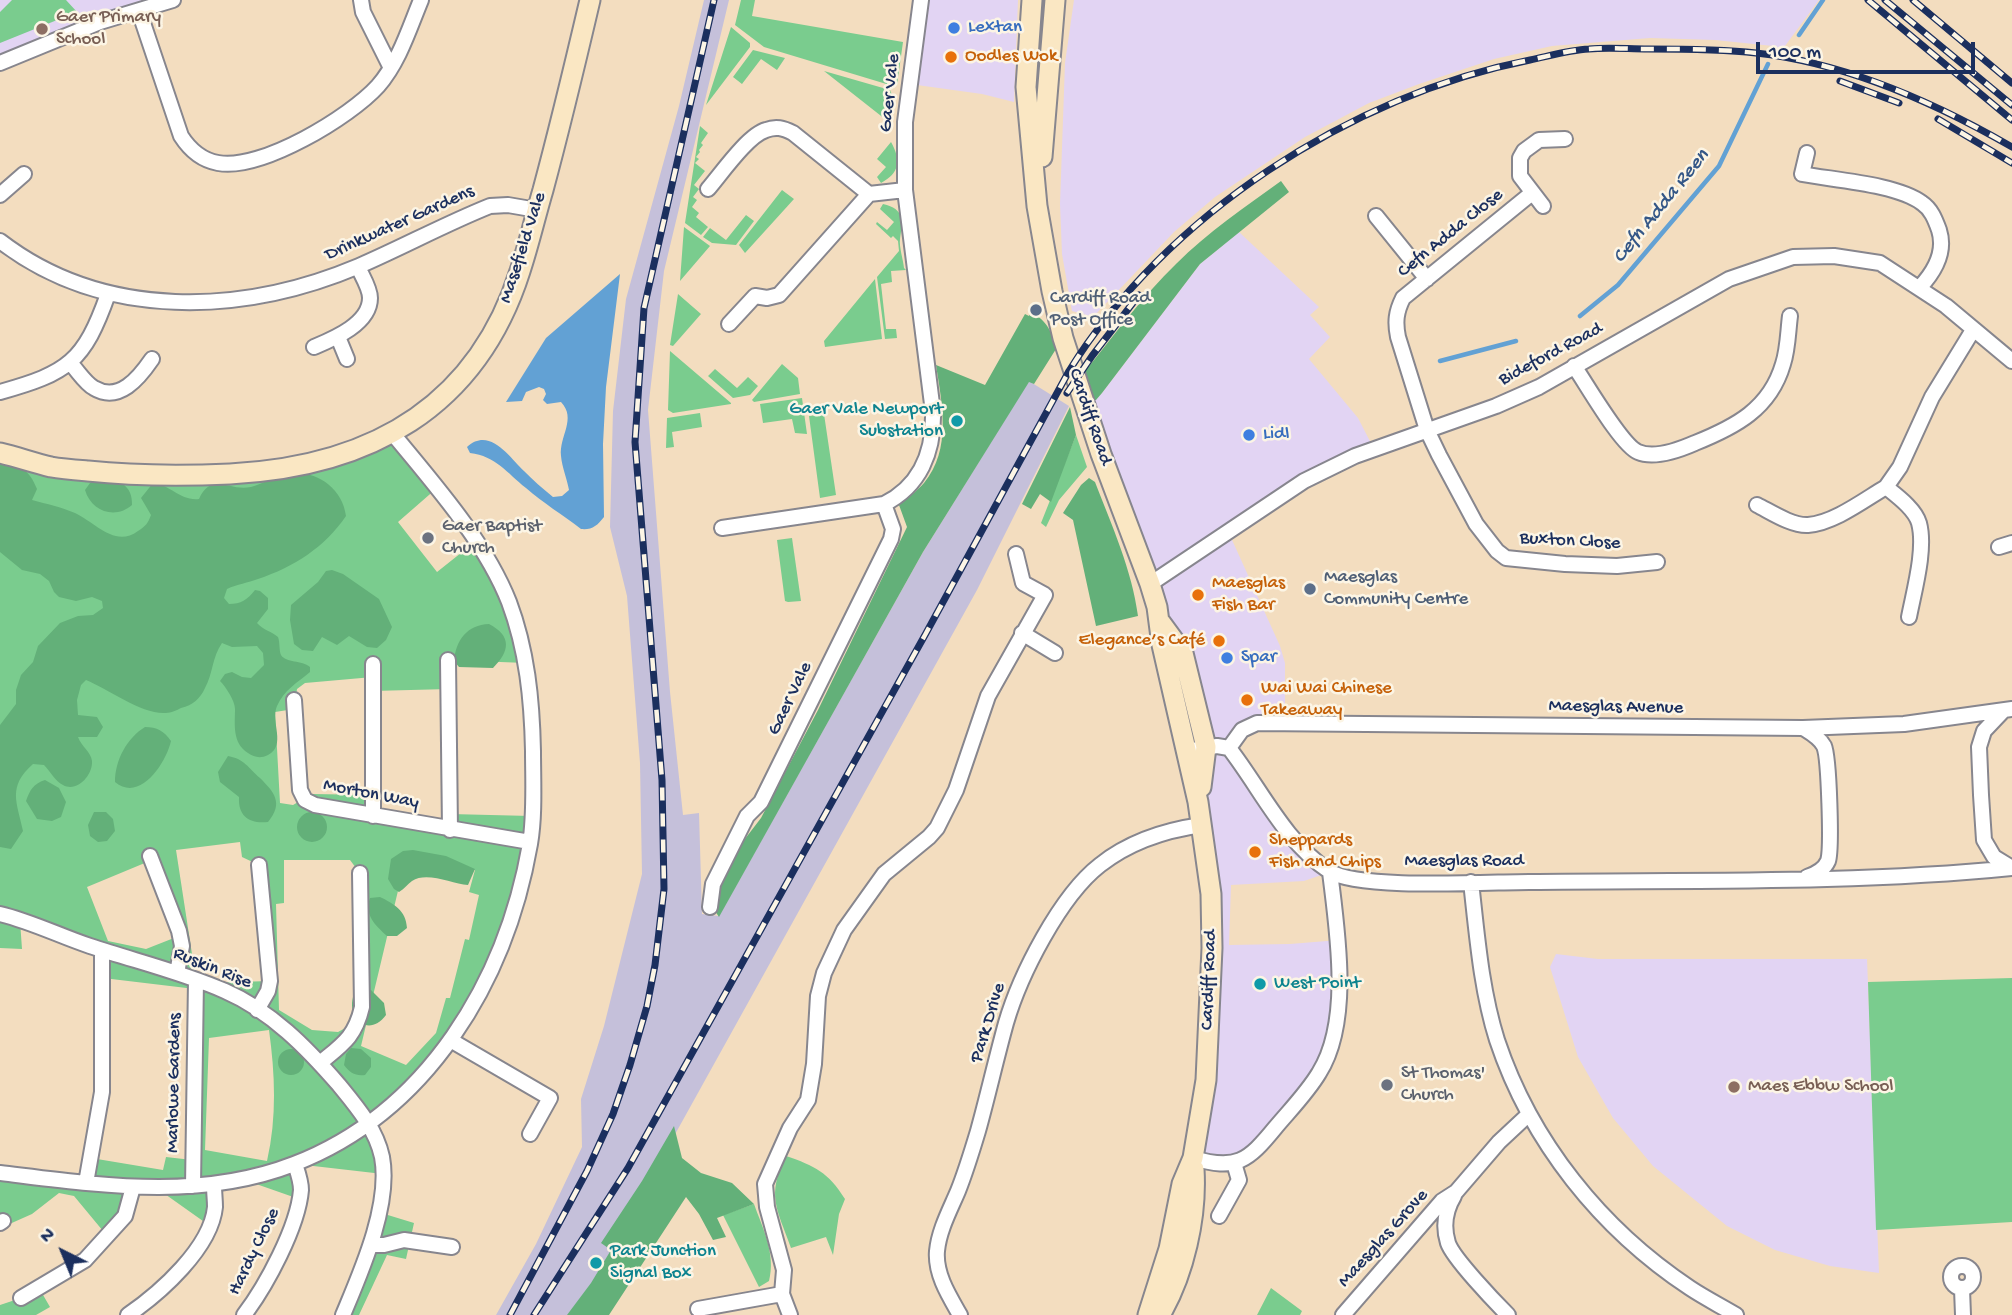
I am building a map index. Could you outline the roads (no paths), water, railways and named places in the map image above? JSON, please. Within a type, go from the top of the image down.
[{"type":"main road","name":"Masefield Vale","points":[[0,453],[53,467],[104,473],[152,476],[259,472],[344,455],[393,434],[422,414],[467,370],[485,345],[503,313],[520,273],[590,0]]},
{"type":"main road","name":"Cardiff Road","points":[[1032,0],[1026,87],[1037,206],[1063,338],[1101,454],[1150,583],[1161,623],[1162,645],[1197,749],[1198,802],[1211,894],[1212,948],[1206,1080],[1193,1158],[1182,1184],[1168,1249],[1148,1315]]},
{"type":"main road","name":"Cardiff Road","points":[[1037,206],[1055,0]]},
{"type":"main road","name":"Cardiff Road","points":[[1160,1315],[1170,1298],[1182,1263],[1195,1185],[1193,1158]]},
{"type":"street","points":[[0,63],[100,22],[173,0]]},
{"type":"street","points":[[361,0],[363,12],[391,68]]},
{"type":"street","points":[[139,11],[181,136],[190,149],[204,159],[232,163],[297,143],[359,105],[391,68],[421,0]]},
{"type":"street","name":"Gaer Vale","points":[[722,528],[884,504],[908,488],[926,460],[933,426],[930,386],[905,190],[905,122],[920,0]]},
{"type":"street","points":[[708,189],[752,139],[764,130],[781,127],[793,133],[869,194]]},
{"type":"street","name":"Cefn Adda Close","points":[[1543,206],[1520,176],[1519,168],[1524,150],[1539,140],[1564,139]]},
{"type":"street","points":[[1807,153],[1802,174],[1896,190],[1921,202],[1933,215],[1940,233],[1942,252],[1931,275],[1920,287]]},
{"type":"street","points":[[0,195],[24,174]]},
{"type":"street","points":[[730,324],[755,296],[768,298],[779,295],[869,194],[905,190]]},
{"type":"street","name":"Cefn Adda Close","points":[[1427,430],[1395,324],[1397,310],[1403,298],[1532,193]]},
{"type":"street","name":"Drinkwater Gardens","points":[[1,245],[29,262],[108,294],[183,304],[225,302],[264,296],[358,267],[490,206],[508,205],[537,210]]},
{"type":"street","points":[[1376,216],[1427,279]]},
{"type":"street","name":"Bideford Road","points":[[1150,583],[1304,481],[1355,456],[1496,406],[1539,387],[1729,279],[1793,257],[1834,256],[1880,263],[1947,306],[2012,361]]},
{"type":"street","points":[[314,347],[348,330],[369,305],[369,292],[358,267]]},
{"type":"street","points":[[0,392],[42,380],[71,364],[96,329],[108,294]]},
{"type":"street","points":[[1574,366],[1624,440],[1637,452],[1655,454],[1686,447],[1742,422],[1759,406],[1774,386],[1784,363],[1790,316]]},
{"type":"street","points":[[1757,505],[1788,520],[1807,525],[1837,516],[1886,487],[1900,467],[1932,397],[1973,330]]},
{"type":"street","points":[[338,337],[347,359]]},
{"type":"street","points":[[71,364],[93,387],[103,392],[115,392],[125,389],[139,377],[152,359]]},
{"type":"street","name":"Buxton Close","points":[[1427,430],[1476,524],[1486,540],[1506,558],[1617,566],[1657,562]]},
{"type":"street","points":[[0,1173],[133,1187],[193,1186],[214,1185],[295,1164],[331,1146],[403,1097],[452,1041],[472,1010],[489,976],[509,924],[530,842],[532,720],[526,656],[508,600],[485,554],[393,434]]},
{"type":"street","points":[[1886,487],[1901,499],[1919,521],[1921,543],[1909,617]]},
{"type":"street","name":"Gaer Vale","points":[[710,906],[713,884],[747,816],[761,802],[891,539],[893,529],[884,504]]},
{"type":"street","points":[[790,1315],[782,1294],[784,1270],[767,1207],[765,1184],[790,1128],[808,1100],[814,1064],[818,996],[824,973],[844,930],[884,874],[937,828],[956,790],[988,695],[1045,595],[1023,583],[1016,554]]},
{"type":"street","points":[[1022,633],[1055,653]]},
{"type":"street","points":[[449,660],[450,830]]},
{"type":"street","points":[[373,664],[373,816]]},
{"type":"street","name":"Morton Way","points":[[294,700],[300,790],[305,800],[315,805],[373,816],[530,842]]},
{"type":"street","name":"Maesglas Avenue","points":[[1229,748],[1242,730],[1257,723],[1803,728],[1894,725],[2008,710]]},
{"type":"street","name":"Maesglas Road","points":[[2008,710],[1984,731],[1979,747],[1984,840],[1994,857],[2012,868]]},
{"type":"street","points":[[1803,728],[1817,737],[1825,747],[1829,859],[1817,873],[1803,879]]},
{"type":"street","points":[[1197,749],[1217,746],[1229,748]]},
{"type":"street","name":"Maesglas Road","points":[[1229,748],[1296,841],[1330,872],[1353,879],[1381,882],[1471,882],[1803,879],[1931,875],[2012,868]]},
{"type":"street","name":"Park Drive","points":[[960,1315],[939,1270],[937,1252],[941,1234],[965,1174],[1007,1020],[1025,973],[1066,903],[1098,866],[1152,837],[1174,829],[1202,825]]},
{"type":"street","points":[[150,856],[179,931],[182,946],[177,973]]},
{"type":"street","points":[[257,1010],[268,991],[270,981],[259,865]]},
{"type":"street","points":[[1193,1158],[1215,1164],[1234,1163],[1248,1156],[1263,1143],[1320,1072],[1333,1041],[1339,997],[1339,945],[1330,872]]},
{"type":"street","points":[[320,1063],[348,1040],[357,1028],[362,1007],[360,873]]},
{"type":"street","points":[[1471,882],[1486,993],[1497,1039],[1530,1114],[1572,1180],[1598,1210],[1653,1261],[1691,1289],[1737,1315]]},
{"type":"street","name":"Ruskin Rise","points":[[0,914],[228,992],[299,1041],[320,1063],[368,1123],[382,1159],[382,1193],[371,1245],[343,1315]]},
{"type":"street","points":[[86,1183],[102,1092],[103,951]]},
{"type":"street","name":"Marlowe Gardens","points":[[193,1186],[196,980]]},
{"type":"street","points":[[452,1041],[550,1097],[530,1134]]},
{"type":"street","name":"Maesglas Grove","points":[[1508,1315],[1449,1246],[1445,1227],[1447,1207],[1456,1192],[1499,1142],[1530,1114]]},
{"type":"street","points":[[1219,1216],[1239,1180],[1234,1163]]},
{"type":"street","name":"Hardy Close","points":[[244,1315],[289,1234],[301,1190],[295,1164]]},
{"type":"street","points":[[128,1315],[153,1298],[181,1268],[204,1237],[215,1208],[214,1185]]},
{"type":"street","points":[[21,1298],[85,1260],[125,1216],[133,1187]]},
{"type":"street","name":"Maesglas Grove","points":[[1343,1315],[1443,1201],[1456,1192]]},
{"type":"street","points":[[371,1245],[404,1240],[452,1247]]},
{"type":"street","points":[[1962,1289],[1963,1315]]},
{"type":"street","points":[[698,1309],[782,1294]]},
{"type":"water","points":[[620,274],[606,387],[603,444],[604,517],[594,527],[581,529],[501,466],[470,453],[467,447],[475,441],[491,442],[506,452],[553,497],[562,496],[569,490],[561,456],[568,421],[566,408],[561,402],[547,404],[543,400],[546,394],[544,389],[539,387],[526,392],[522,401],[506,402],[546,338]]},
{"type":"waterway","points":[[1799,35],[1823,0]]},
{"type":"waterway","name":"Cefn Adda Reen","points":[[1580,316],[1618,285],[1719,166],[1768,64]]},
{"type":"waterway","name":"Cefn Adda Reen","points":[[1440,361],[1516,341]]},
{"type":"railway","points":[[510,1315],[587,1171],[613,1114],[647,1006],[655,965],[664,889],[662,780],[635,442],[644,308],[714,0]]},
{"type":"railway","points":[[1868,0],[2012,120]]},
{"type":"railway","points":[[1885,0],[2012,105]]},
{"type":"railway","points":[[1913,0],[2012,83]]},
{"type":"railway","points":[[534,1315],[628,1168],[1069,371],[1109,314],[1157,262],[1210,213],[1269,170],[1331,133],[1396,101],[1463,77],[1582,50],[1611,48],[1729,51],[1790,58],[1856,75],[1888,87],[1952,115],[2012,147]]},
{"type":"railway","points":[[1840,81],[1899,103]]},
{"type":"railway","points":[[1938,119],[2012,163]]},
{"type":"railway","points":[[1067,393],[1139,295]]},
{"type":"place","name":"Lextan","points":[[954,28]]},
{"type":"place","name":"Gaer Primary School","points":[[42,29]]},
{"type":"place","name":"Oodles Wok","points":[[951,57]]},
{"type":"place","name":"Cardiff Road Post Office","points":[[1036,310]]},
{"type":"place","name":"Gaer Vale Newport Substation","points":[[957,421]]},
{"type":"place","name":"Lidl","points":[[1249,435]]},
{"type":"place","name":"Gaer Baptist Church","points":[[428,538]]},
{"type":"place","name":"Maesglas Community Centre","points":[[1310,589]]},
{"type":"place","name":"Maesglas Fish Bar","points":[[1198,595]]},
{"type":"place","name":"Elegance’s Café","points":[[1219,641]]},
{"type":"place","name":"Spar","points":[[1227,658]]},
{"type":"place","name":"Wai Wai Chinese Takeaway","points":[[1247,700]]},
{"type":"place","name":"Sheppards Fish and Chips","points":[[1255,852]]},
{"type":"place","name":"West Point","points":[[1260,984]]},
{"type":"place","name":"St Thomas' Church","points":[[1387,1085]]},
{"type":"place","name":"Maes Ebbw School","points":[[1734,1087]]},
{"type":"place","name":"Park Junction Signal Box","points":[[596,1263]]}]
